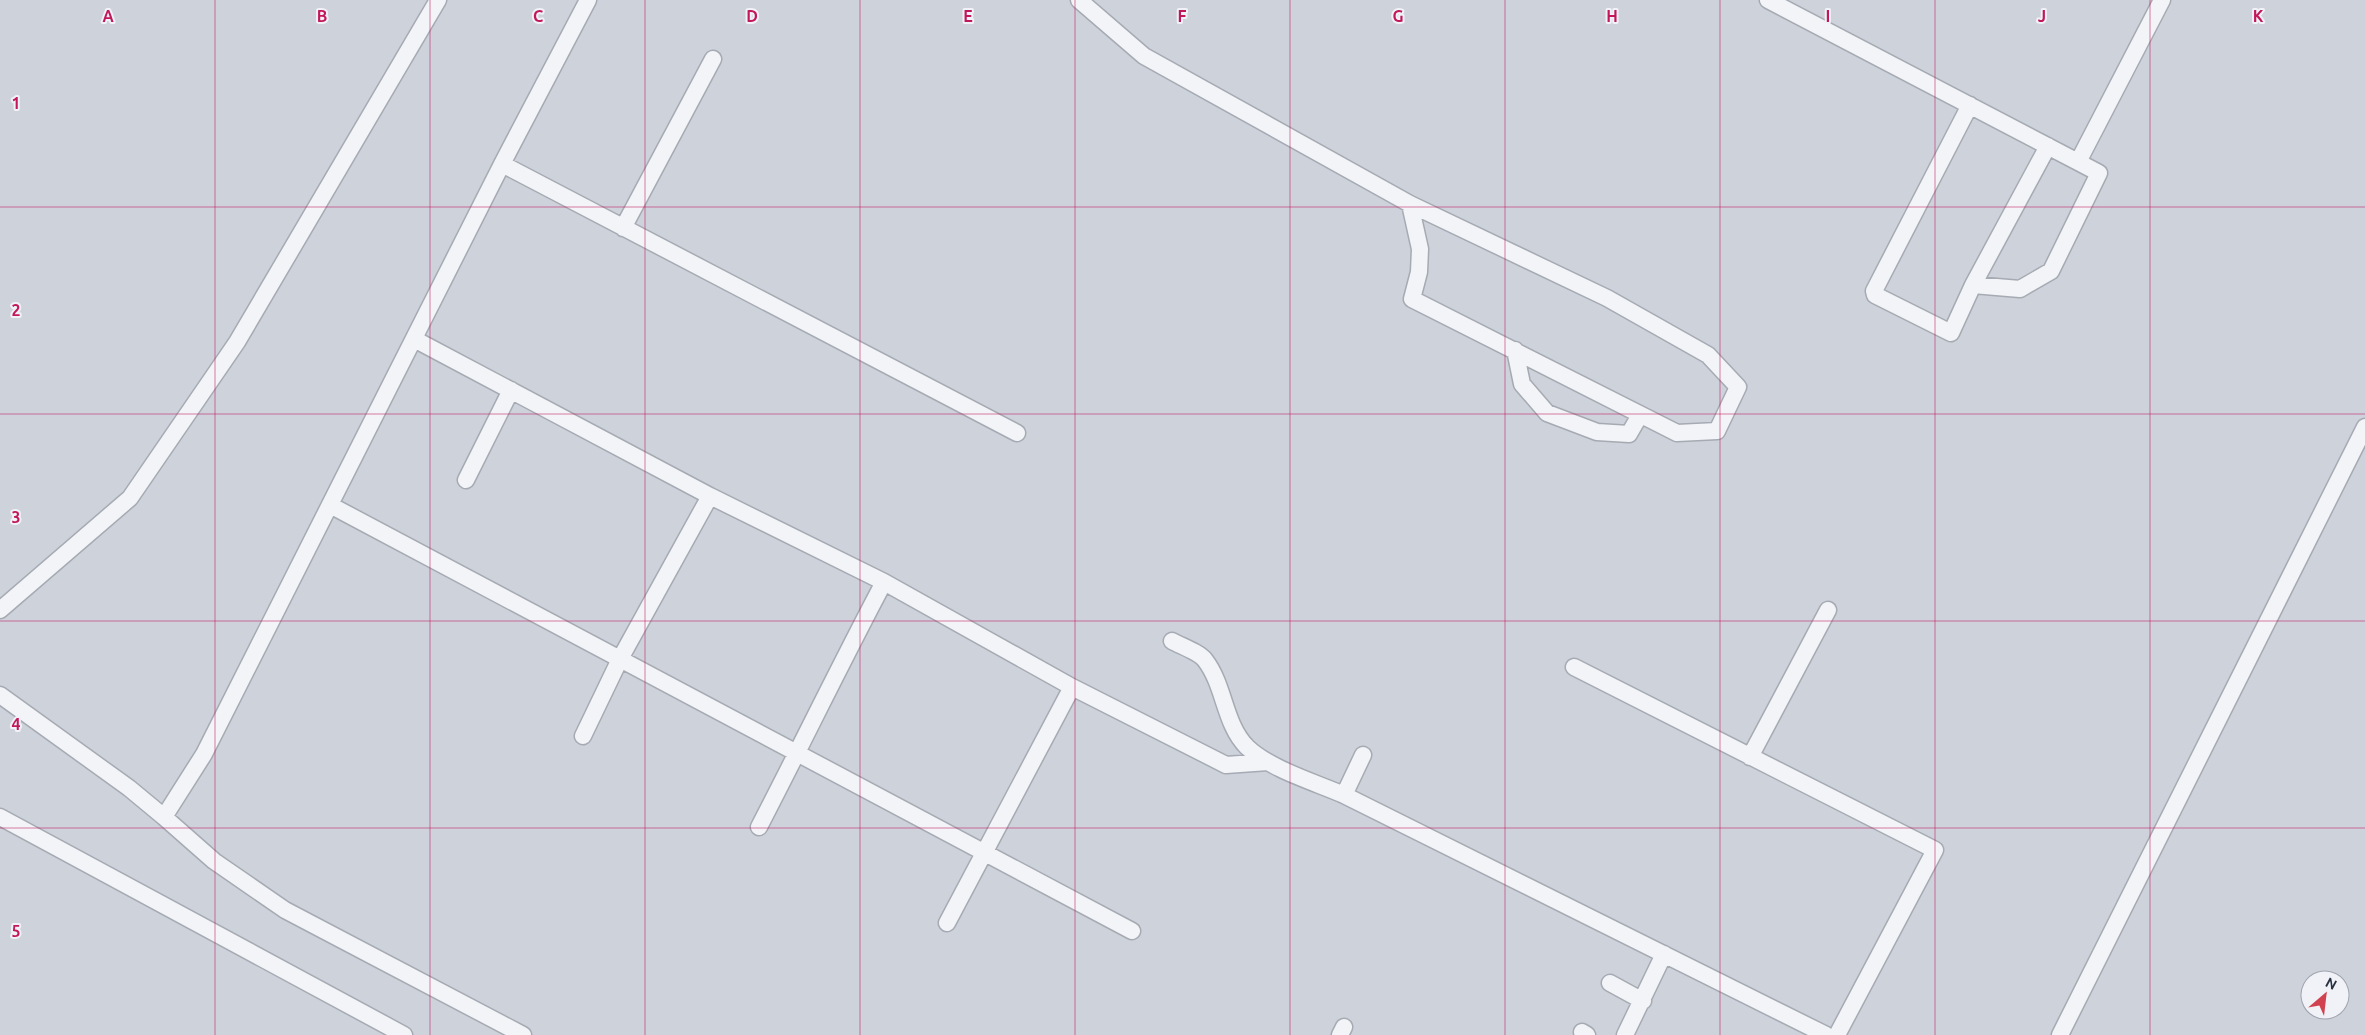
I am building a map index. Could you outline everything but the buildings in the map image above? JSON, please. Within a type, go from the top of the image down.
[{"type":"lane","points":[[0,610],[130,498],[237,342],[438,0]]},
{"type":"lane","points":[[164,816],[204,754],[502,164],[588,0]]},
{"type":"lane","points":[[1079,0],[1144,56],[1410,204],[1632,312],[1708,355],[1738,386],[1716,430],[1677,433],[1412,299],[1418,272],[1420,249],[1410,204]]},
{"type":"lane","points":[[1768,0],[2099,173],[2050,271],[2020,288],[1973,285]]},
{"type":"lane","points":[[2078,162],[2162,0]]},
{"type":"lane","points":[[623,228],[713,59]]},
{"type":"lane","points":[[1970,105],[1874,292],[1875,294],[1951,333],[1973,285],[2048,146]]},
{"type":"lane","points":[[502,164],[1017,433]]},
{"type":"lane","points":[[414,339],[710,496],[884,582],[1072,687],[1226,765],[1268,762]]},
{"type":"lane","points":[[1515,350],[1522,384],[1547,412],[1597,432],[1629,434],[1640,415]]},
{"type":"lane","points":[[466,480],[511,390]]},
{"type":"lane","points":[[2060,1035],[2365,427]]},
{"type":"lane","points":[[583,736],[620,660],[710,496]]},
{"type":"lane","points":[[330,505],[1132,931]]},
{"type":"lane","points":[[759,827],[798,753],[835,674],[884,582]]},
{"type":"lane","points":[[1750,757],[1828,610]]},
{"type":"lane","points":[[1172,641],[1204,658],[1213,674],[1237,735],[1247,747],[1268,762],[1344,794],[1826,1035]]},
{"type":"lane","points":[[1574,667],[1935,850],[1837,1035]]},
{"type":"lane","points":[[947,923],[1072,687]]},
{"type":"lane","points":[[0,695],[129,788],[164,816],[214,861],[285,910],[523,1035]]},
{"type":"lane","points":[[1344,794],[1363,755]]},
{"type":"lane","points":[[0,817],[404,1035]]},
{"type":"lane","points":[[1625,1035],[1664,954]]},
{"type":"lane","points":[[1610,983],[1643,1001]]},
{"type":"shaded area","points":[[0,0],[2365,0],[2365,1035],[0,1035]]}]
